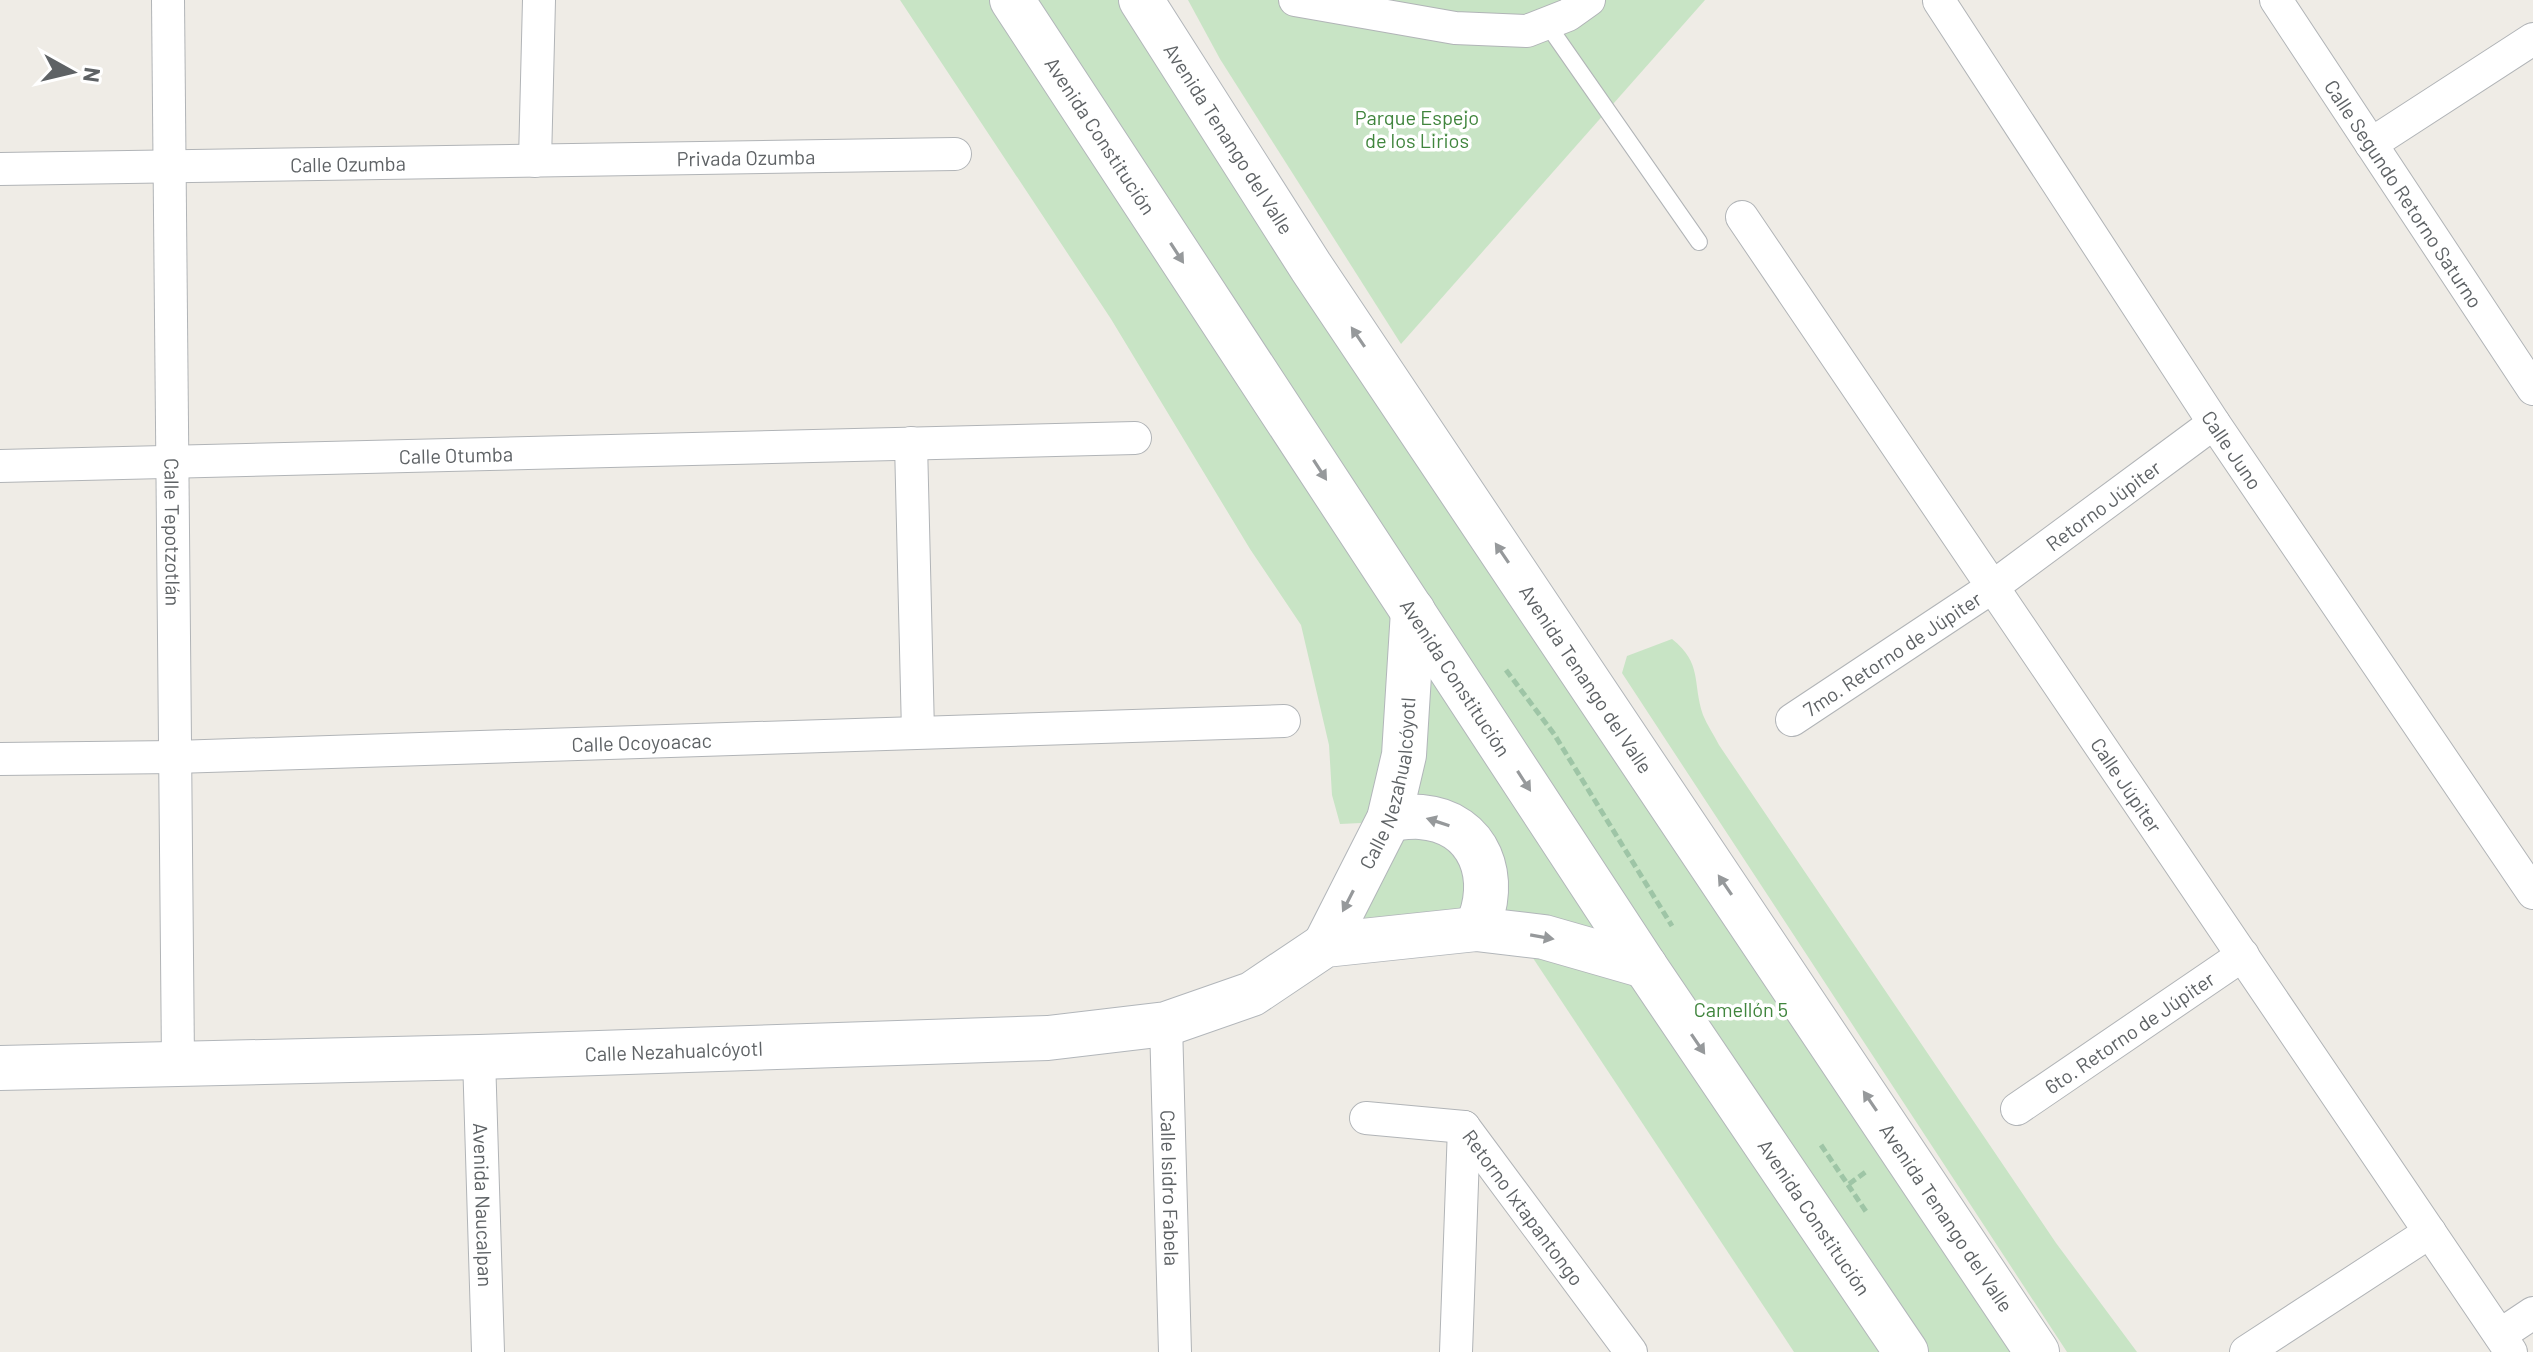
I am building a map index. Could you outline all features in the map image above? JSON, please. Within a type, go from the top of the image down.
[{"type":"main road","name":"Avenida Constitución","points":[[1012,0],[1645,966],[1906,1352]]},
{"type":"main road","name":"Avenida Tenango del Valle","points":[[1141,0],[1311,267],[2037,1352]]},
{"type":"main road","name":"Calle Nezahualcóyotl","points":[[1325,945],[1389,819],[1404,755],[1413,611]]},
{"type":"main road","points":[[1389,819],[1422,816],[1461,830],[1485,862],[1486,908],[1476,929]]},
{"type":"main road","name":"Calle Nezahualcóyotl","points":[[0,1068],[479,1057],[1048,1038],[1166,1024],[1252,994],[1325,945],[1476,929],[1544,937],[1645,966]]},
{"type":"street","name":"Calle Tepotzotlán","points":[[168,0],[178,1062]]},
{"type":"street","points":[[535,161],[539,0]]},
{"type":"street","points":[[1295,0],[1455,28],[1527,31],[1547,24],[1589,0]]},
{"type":"street","name":"Calle Segundo Retorno Saturno","points":[[2276,0],[2533,389]]},
{"type":"street","name":"Calle Juno","points":[[1939,1],[2214,423],[2533,893]]},
{"type":"street","points":[[2371,144],[2533,39]]},
{"type":"street","name":"Privada Ozumba","points":[[535,161],[955,154]]},
{"type":"street","name":"Calle Ozumba","points":[[0,169],[535,161]]},
{"type":"street","name":"Calle Júpiter","points":[[1742,217],[2506,1344]]},
{"type":"street","name":"Retorno Júpiter","points":[[1991,588],[2214,423]]},
{"type":"street","name":"Calle Otumba","points":[[0,466],[1135,438]]},
{"type":"street","points":[[911,443],[918,732]]},
{"type":"street","name":"7mo. Retorno de Júpiter","points":[[1792,720],[1991,588]]},
{"type":"street","name":"Calle Ocoyoacac","points":[[0,759],[175,757],[1284,721]]},
{"type":"street","name":"6to. Retorno de Júpiter","points":[[2017,1109],[2243,955]]},
{"type":"street","name":"Calle Isidro Fabela","points":[[1166,1024],[1175,1352]]},
{"type":"street","name":"Avenida Naucalpan","points":[[479,1057],[488,1352]]},
{"type":"street","points":[[1366,1118],[1464,1127]]},
{"type":"street","name":"Retorno Ixtapantongo","points":[[1456,1352],[1464,1127]]},
{"type":"street","name":"Retorno Ixtapantongo","points":[[1464,1127],[1631,1352]]},
{"type":"street","points":[[2246,1352],[2430,1232]]},
{"type":"street","points":[[2506,1344],[2533,1313]]},
{"type":"lane","points":[[1547,24],[1699,242]]},
{"type":"path","points":[[1511,762],[1603,702]]},
{"type":"path","points":[[1811,1210],[1901,1148]]},
{"type":"green space","points":[[900,0],[998,0],[1402,613],[1378,813],[1361,823],[1340,824],[1332,795],[1329,745],[1301,625],[1250,549],[1111,319]]},
{"type":"green space","name":"Camellón 5","points":[[1016,0],[1133,0],[2034,1352],[1910,1352]]},
{"type":"green space","name":"Parque Espejo de los Lirios","points":[[1188,0],[1705,0],[1401,344],[1220,59]]},
{"type":"green space","points":[[1672,639],[1693,665],[1703,715],[1719,745],[2056,1243],[2137,1352],[2067,1352],[1622,673],[1627,656]]},
{"type":"green space","points":[[1422,645],[1622,949],[1512,923],[1494,897],[1410,808]]},
{"type":"green space","points":[[1447,831],[1481,906],[1365,933],[1350,912],[1387,838]]},
{"type":"green space","points":[[1525,946],[1642,980],[1895,1352],[1794,1352]]}]
